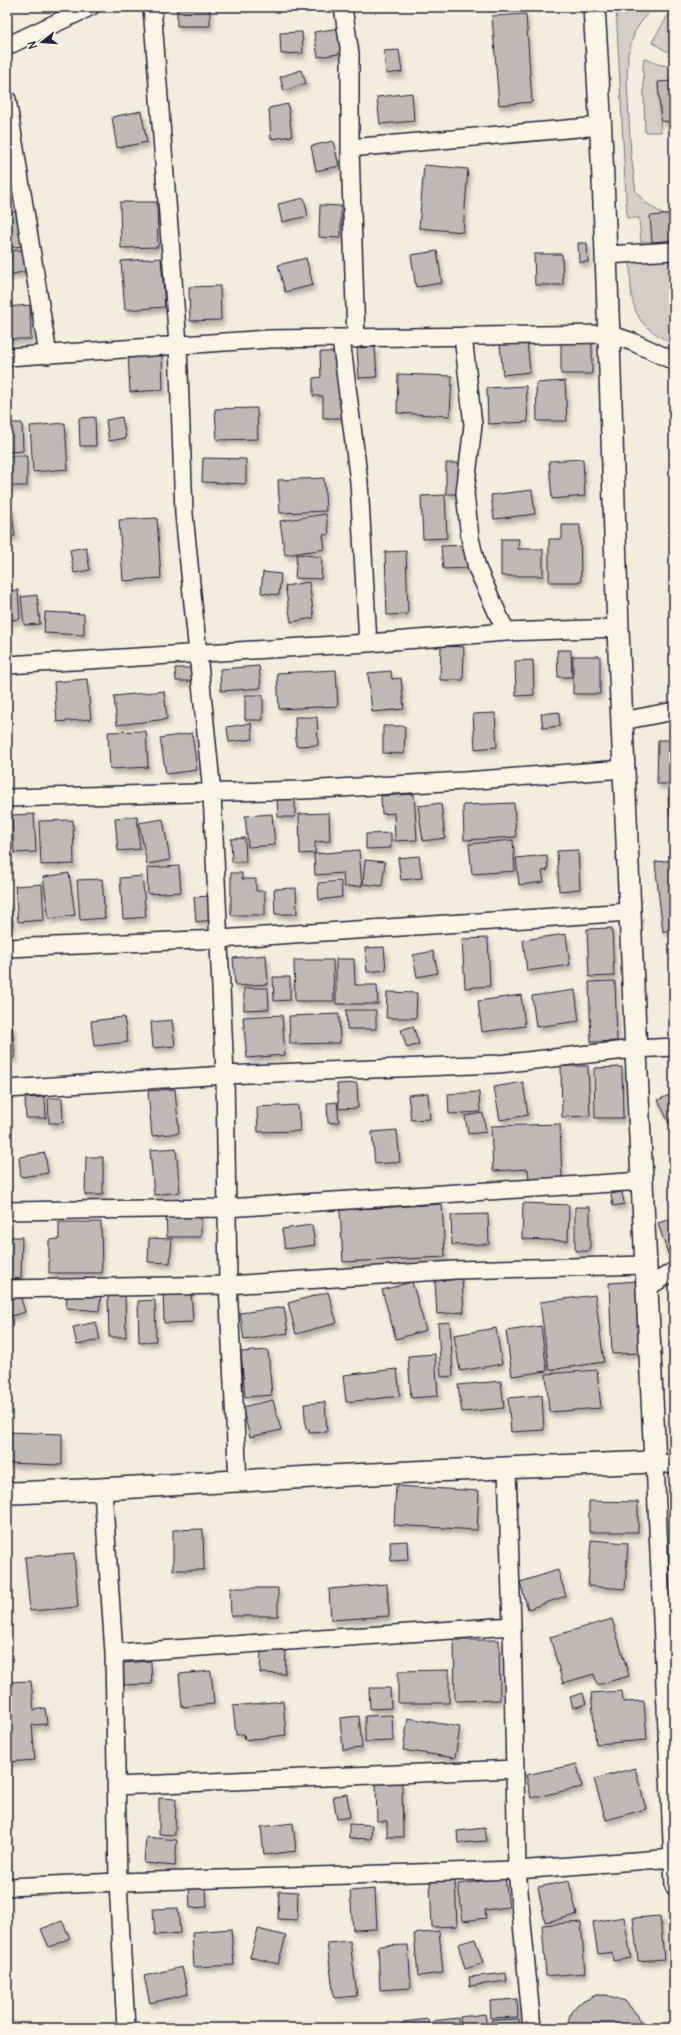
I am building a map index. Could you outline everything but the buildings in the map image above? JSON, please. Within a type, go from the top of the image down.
[{"type":"street","points":[[7,46],[90,7]]},
{"type":"street","points":[[152,7],[178,344],[184,514],[212,793],[220,939],[225,1075],[228,1285],[238,1481]]},
{"type":"street","points":[[343,7],[350,54],[349,339],[368,643]]},
{"type":"street","points":[[594,7],[610,334],[618,628],[635,1049],[643,1181],[646,1265],[665,1464],[674,1886]]},
{"type":"street","points":[[7,99],[48,355]]},
{"type":"street","points":[[350,148],[601,126]]},
{"type":"street","points":[[606,255],[674,251]]},
{"type":"street","points":[[7,357],[178,344],[269,339],[610,334],[633,342],[674,361]]},
{"type":"street","points":[[463,336],[473,425],[465,493],[470,538],[477,568],[506,632]]},
{"type":"street","points":[[7,665],[368,643],[506,632],[618,628]]},
{"type":"street","points":[[622,721],[674,711]]},
{"type":"street","points":[[7,798],[212,793],[464,781],[624,769]]},
{"type":"street","points":[[7,948],[220,939],[630,912]]},
{"type":"street","points":[[7,1089],[225,1075],[498,1064],[635,1049],[674,1047]]},
{"type":"street","points":[[7,1211],[226,1208],[643,1181]]},
{"type":"street","points":[[7,1288],[228,1285],[455,1270],[646,1265]]},
{"type":"street","points":[[648,1287],[674,1271]]},
{"type":"street","points":[[7,1493],[103,1490],[238,1481],[507,1468],[665,1464]]},
{"type":"street","points":[[507,1468],[517,1870],[532,2028]]},
{"type":"street","points":[[103,1490],[114,1653],[118,1882],[126,2028]]},
{"type":"street","points":[[114,1653],[512,1626]]},
{"type":"street","points":[[116,1786],[515,1769]]},
{"type":"street","points":[[7,1887],[118,1882],[517,1870],[673,1858]]},
{"type":"shaded area","points":[[616,7],[652,7],[635,31],[628,54],[627,81],[631,155],[636,192],[645,202],[664,215],[652,242],[641,242],[639,218],[627,218]]},
{"type":"shaded area","points":[[674,11],[674,53],[664,50],[652,42],[667,17]]},
{"type":"shaded area","points":[[644,58],[657,64],[674,67],[674,81],[658,83],[661,132],[645,132]]},
{"type":"shaded area","points":[[674,258],[674,345],[648,328],[637,313],[632,296],[630,260]]}]
